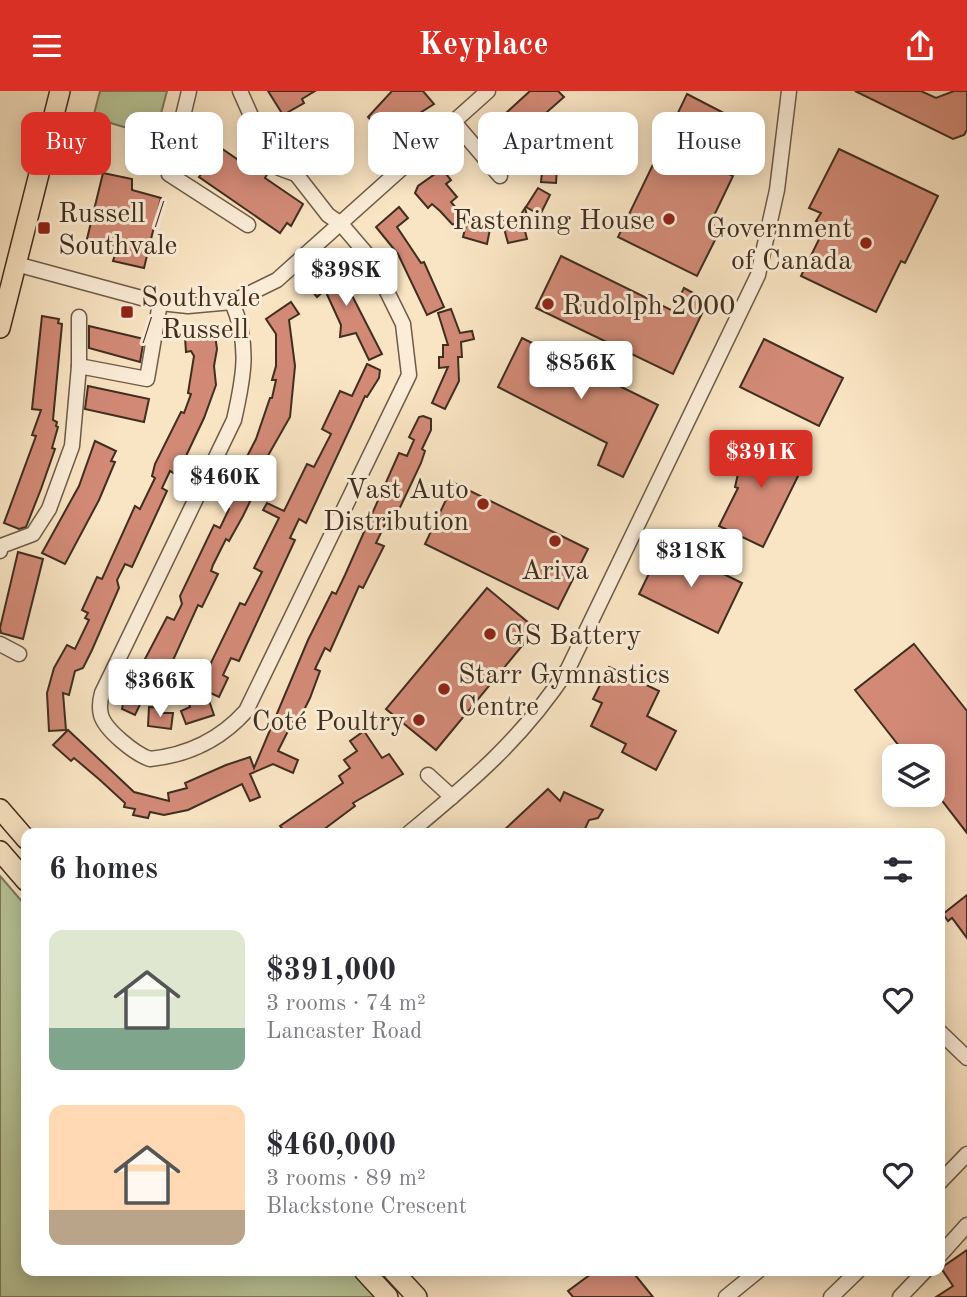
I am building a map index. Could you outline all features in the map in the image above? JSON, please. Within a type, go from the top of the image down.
[{"type":"main road","points":[[55,112],[60,91]]},
{"type":"main road","points":[[0,328],[9,276],[37,175]]},
{"type":"main road","points":[[0,809],[21,833]]},
{"type":"main road","points":[[0,851],[21,875]]},
{"type":"main road","points":[[369,1276],[388,1297]]},
{"type":"main road","points":[[397,1276],[415,1296]]},
{"type":"street","points":[[189,91],[169,174],[248,225]]},
{"type":"street","points":[[240,91],[250,112]]},
{"type":"street","points":[[250,112],[254,91]]},
{"type":"street","points":[[464,113],[488,91]]},
{"type":"street","points":[[415,828],[518,737],[541,710],[568,669],[752,287],[768,239],[789,91]]},
{"type":"street","points":[[464,134],[500,176]]},
{"type":"street","points":[[232,302],[242,328],[244,372],[234,420],[99,704],[101,717],[107,726],[150,759],[170,757],[226,734],[246,711],[409,375],[403,324],[371,259],[341,223],[328,215],[297,175]]},
{"type":"street","points":[[9,276],[160,303],[187,306],[232,302],[277,280],[395,175]]},
{"type":"street","points":[[79,366],[147,379],[160,303]]},
{"type":"street","points":[[0,551],[1,546],[33,534],[50,509],[72,446],[79,366],[79,317]]},
{"type":"street","points":[[0,644],[19,654]]},
{"type":"street","points":[[428,775],[450,799]]},
{"type":"street","points":[[407,828],[450,799]]},
{"type":"street","points":[[945,1037],[967,1058]]},
{"type":"street","points":[[945,1177],[967,1154]]},
{"type":"street","points":[[945,1250],[967,1226]]},
{"type":"street","points":[[726,1297],[752,1276]]},
{"type":"street","points":[[831,1297],[853,1276]]},
{"type":"street","points":[[900,1297],[920,1276]]},
{"type":"green space","points":[[100,91],[167,91],[161,112],[125,112],[125,127],[111,123],[111,112],[95,112]]},
{"type":"green space","points":[[0,876],[21,900],[21,1276],[358,1276],[377,1297],[0,1297]]},
{"type":"building","points":[[268,91],[315,91],[302,99],[304,103],[288,112],[281,112]]},
{"type":"building","points":[[392,91],[423,91],[434,104],[421,112],[373,112]]},
{"type":"building","points":[[530,91],[558,91],[564,97],[547,112],[507,112]]},
{"type":"building","points":[[855,91],[921,91],[936,98],[954,91],[967,91],[967,130],[964,135],[953,139]]},
{"type":"building","points":[[687,94],[722,112],[678,112]]},
{"type":"building","points":[[223,149],[237,159],[237,175],[267,175],[265,178],[303,204],[291,226],[287,223],[280,233],[199,177],[223,175]]},
{"type":"building","name":"Government of Canada","points":[[839,149],[938,196],[905,263],[901,261],[876,312],[801,276],[826,225],[816,221],[821,213],[809,208]]},
{"type":"building","points":[[652,167],[652,175],[733,176],[710,224],[721,228],[697,276],[618,237]]},
{"type":"building","points":[[103,175],[132,179],[132,190],[161,198],[144,268],[113,261],[116,251],[86,243]]},
{"type":"building","points":[[434,175],[447,175],[451,180],[446,184],[457,197],[451,202],[463,216],[453,225],[432,204],[428,208],[415,193],[418,186]]},
{"type":"building","points":[[542,175],[557,175],[556,183],[541,182]]},
{"type":"building","points":[[538,188],[550,195],[540,215],[526,207]]},
{"type":"building","points":[[399,207],[408,218],[397,227],[421,263],[424,262],[444,307],[427,315],[398,254],[376,227]]},
{"type":"building","points":[[525,208],[530,226],[524,227],[527,239],[508,243],[502,221],[520,216]]},
{"type":"building","points":[[476,220],[491,224],[487,244],[463,237],[467,221],[474,228]]},
{"type":"building","points":[[561,256],[673,311],[684,288],[708,301],[673,374],[536,308]]},
{"type":"building","points":[[336,262],[345,273],[342,276],[382,354],[369,360],[356,333],[340,337],[341,325],[325,290],[317,297],[308,286]]},
{"type":"building","points":[[291,302],[299,314],[289,320],[295,366],[290,417],[257,475],[262,477],[243,516],[229,541],[226,539],[213,565],[211,571],[218,574],[202,607],[198,605],[165,678],[155,673],[135,715],[122,709],[124,699],[167,617],[174,620],[182,604],[180,596],[214,525],[220,528],[229,509],[222,505],[256,439],[272,398],[276,380],[272,380],[276,366],[276,334],[266,319]]},
{"type":"building","points":[[451,309],[460,333],[472,331],[474,339],[461,342],[462,357],[458,357],[459,381],[445,409],[432,403],[448,367],[439,368],[443,345],[448,345],[438,313]]},
{"type":"building","points":[[42,316],[59,319],[58,323],[62,324],[53,420],[58,427],[52,448],[55,449],[41,489],[26,527],[19,529],[4,523],[36,436],[32,435],[41,410],[32,409]]},
{"type":"building","points":[[89,326],[144,339],[140,362],[89,348]]},
{"type":"building","points":[[200,333],[200,336],[215,335],[217,349],[214,366],[216,385],[204,418],[177,475],[170,471],[162,488],[167,491],[132,567],[125,564],[117,580],[119,588],[83,668],[75,671],[69,695],[63,693],[66,730],[49,731],[47,693],[54,668],[67,645],[75,649],[89,620],[85,618],[88,613],[82,610],[97,577],[102,579],[135,506],[140,509],[155,478],[152,476],[155,464],[181,412],[184,413],[191,394],[188,393],[194,356],[191,351],[186,352],[185,338],[186,335]]},
{"type":"building","points":[[522,338],[658,405],[623,477],[598,465],[607,443],[498,387]]},
{"type":"building","points":[[764,339],[843,378],[819,426],[740,387]]},
{"type":"building","points":[[367,364],[380,370],[379,378],[367,397],[365,396],[306,523],[299,519],[290,538],[295,540],[239,661],[231,658],[223,675],[228,678],[219,697],[204,690],[210,678],[205,675],[240,603],[245,605],[262,572],[254,568],[279,518],[263,510],[267,503],[284,511],[307,464],[314,467],[331,434],[322,429],[340,391],[352,396]]},
{"type":"building","points":[[88,386],[149,399],[144,422],[85,409]]},
{"type":"building","points":[[419,417],[431,419],[431,430],[422,449],[425,451],[421,463],[395,518],[389,516],[376,543],[384,546],[363,588],[359,586],[330,651],[325,648],[315,669],[320,671],[310,698],[297,724],[293,721],[278,751],[298,760],[293,773],[273,764],[250,774],[260,797],[250,801],[242,784],[188,810],[164,815],[150,812],[148,818],[133,815],[135,809],[124,807],[125,803],[100,780],[74,758],[71,761],[53,745],[68,730],[134,792],[169,801],[168,793],[187,788],[185,783],[226,765],[250,757],[254,768],[308,640],[332,592],[336,594],[399,453],[407,456],[414,440],[409,437]]},
{"type":"building","points":[[747,434],[805,462],[763,547],[719,526],[738,488],[735,487]]},
{"type":"building","points":[[95,441],[116,451],[111,461],[115,462],[99,500],[65,564],[42,553],[79,486]]},
{"type":"building","points":[[454,483],[588,549],[558,609],[425,544]]},
{"type":"building","points":[[663,545],[688,557],[690,554],[698,558],[697,561],[742,583],[718,633],[639,594]]},
{"type":"building","points":[[18,552],[43,559],[23,639],[1,633],[0,628]]},
{"type":"building","points":[[487,588],[536,629],[436,750],[386,709]]},
{"type":"building","points":[[914,644],[967,711],[967,833],[945,805],[945,744],[898,744],[855,690]]},
{"type":"building","points":[[609,667],[659,691],[647,716],[676,731],[656,770],[622,752],[626,744],[591,726],[602,703],[593,699]]},
{"type":"building","points":[[206,692],[214,715],[186,724],[181,711],[190,707],[188,700]]},
{"type":"building","points":[[149,707],[162,708],[161,713],[173,713],[171,729],[148,726]]},
{"type":"building","points":[[364,731],[382,758],[389,754],[403,774],[353,803],[355,806],[326,828],[282,828],[280,826],[343,783],[339,776],[350,768],[344,760],[357,751],[350,741]]},
{"type":"building","points":[[548,789],[560,801],[564,792],[603,810],[598,818],[589,820],[585,828],[506,828]]},
{"type":"building","points":[[967,895],[967,938],[952,918],[948,921],[945,912]]},
{"type":"building","points":[[967,1250],[967,1297],[936,1297],[953,1286],[945,1274],[945,1265]]},
{"type":"building","points":[[588,1276],[636,1276],[653,1297],[573,1297],[568,1291]]},
{"type":"place","name":"Fastening House","points":[[669,219]]},
{"type":"place","name":"Russell / Southvale","points":[[44,228]]},
{"type":"place","name":"Government of Canada","points":[[866,243]]},
{"type":"place","name":"Rudolph 2000","points":[[548,304]]},
{"type":"place","name":"Southvale / Russell","points":[[127,312]]},
{"type":"place","name":"Vast Auto Distribution","points":[[483,504]]},
{"type":"place","name":"Ariva","points":[[555,541]]},
{"type":"place","name":"GS Battery","points":[[490,634]]},
{"type":"place","name":"Starr Gymnastics Centre","points":[[444,689]]},
{"type":"place","name":"Coté Poultry","points":[[419,720]]}]
